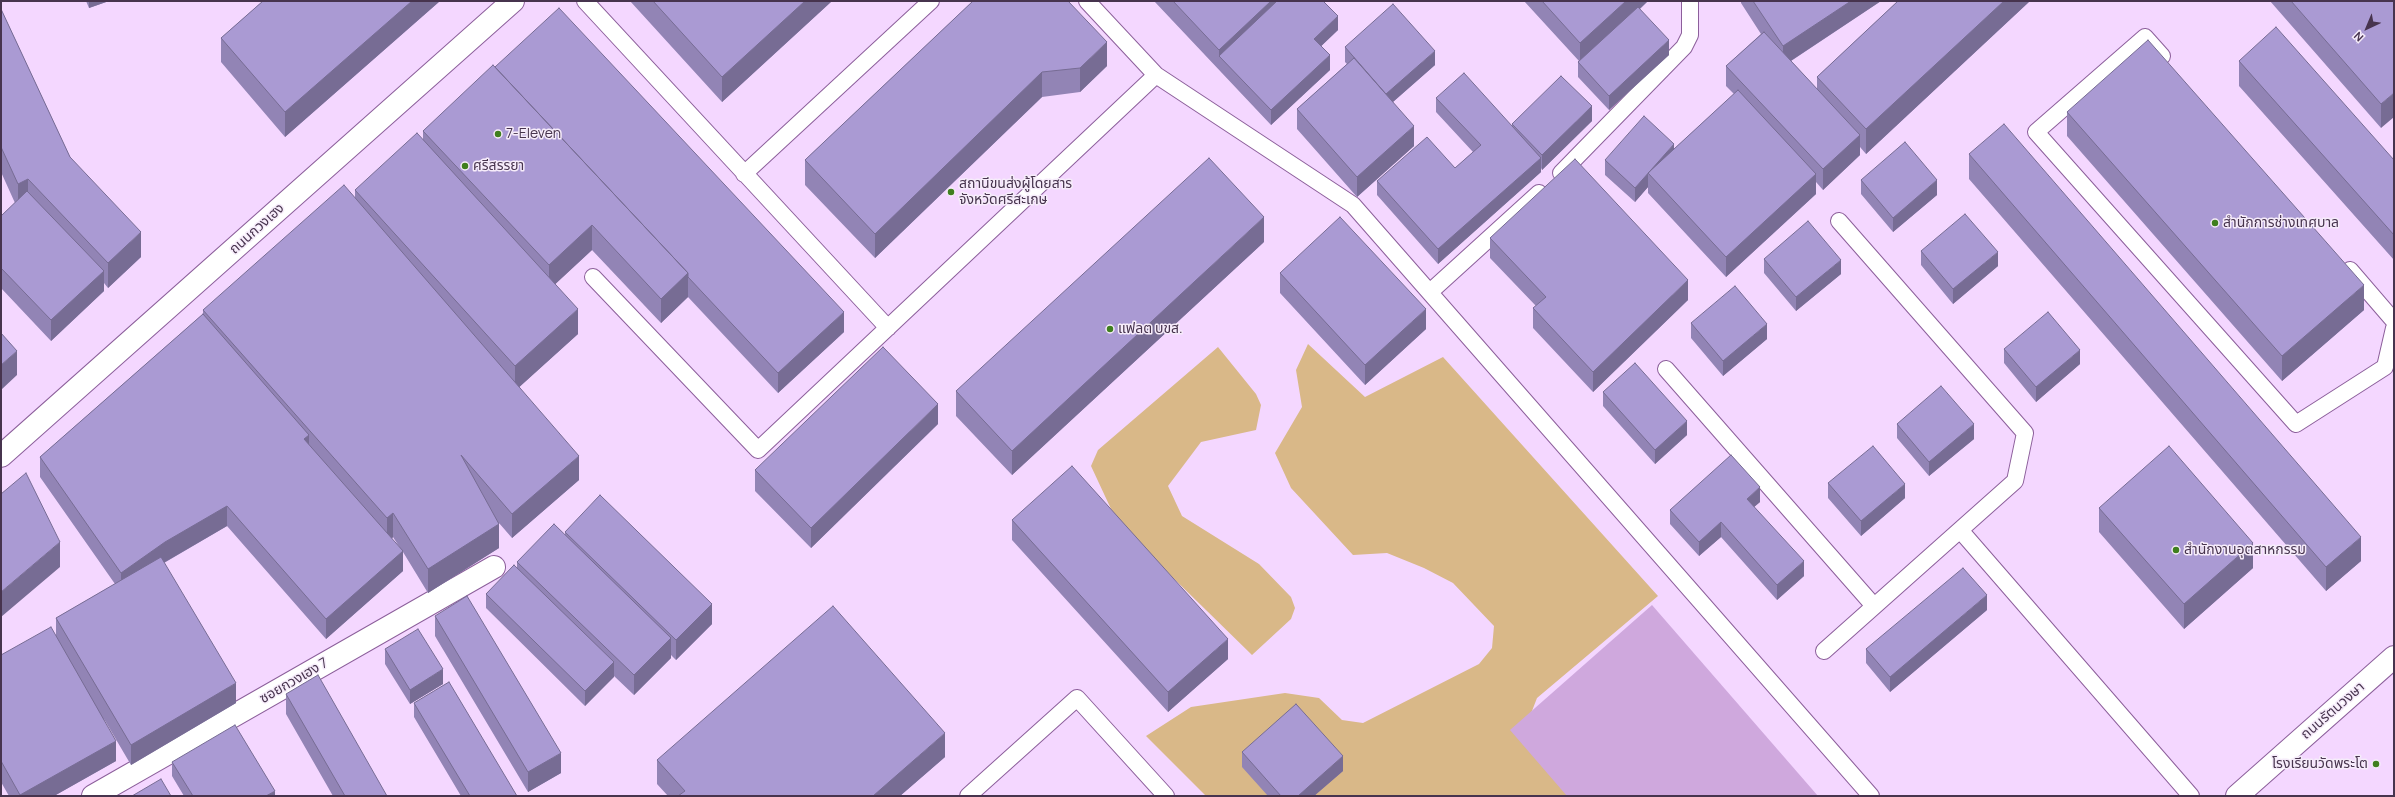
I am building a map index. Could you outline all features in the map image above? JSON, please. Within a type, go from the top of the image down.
[{"type":"street","name":"ถนนกวงเฮง","points":[[1,456],[513,1]]},
{"type":"street","name":"ซอยกวงเฮง 7","points":[[93,796],[494,567]]},
{"type":"street","name":"ถนนรัตนวงษา","points":[[2237,796],[2394,657]]},
{"type":"lane","points":[[585,1],[888,328]]},
{"type":"lane","points":[[744,174],[930,1]]},
{"type":"lane","points":[[1087,1],[1156,75],[1353,204],[1871,796]]},
{"type":"lane","points":[[1430,292],[1567,167],[1684,48],[1690,35],[1690,1]]},
{"type":"lane","points":[[2171,67],[2145,37],[2036,132],[2296,424],[2390,371],[2394,328]]},
{"type":"lane","points":[[593,277],[758,450],[1156,75]]},
{"type":"lane","points":[[1824,651],[2015,481],[2026,433],[1839,221]]},
{"type":"lane","points":[[2337,256],[2394,321]]},
{"type":"lane","points":[[1666,369],[1874,606]]},
{"type":"lane","points":[[1960,530],[2191,796]]},
{"type":"lane","points":[[968,796],[1077,698],[1166,796]]},
{"type":"shaded area","points":[[1308,344],[1365,397],[1443,357],[1658,596],[1537,698],[1525,729],[1586,796],[1206,796],[1146,736],[1191,707],[1285,693],[1319,698],[1342,720],[1363,723],[1479,664],[1492,648],[1494,626],[1453,583],[1424,568],[1387,553],[1353,555],[1291,488],[1275,453],[1302,407],[1296,370]]},
{"type":"shaded area","points":[[1218,347],[1256,394],[1261,405],[1256,430],[1201,442],[1168,486],[1182,516],[1259,564],[1291,597],[1295,608],[1291,619],[1252,655],[1118,524],[1091,466],[1098,450]]},
{"type":"shaded area","points":[[1652,605],[1818,796],[1567,796],[1510,730]]},
{"type":"building","points":[[263,1],[412,1],[285,112],[221,38]]},
{"type":"building","points":[[653,1],[805,1],[722,77]]},
{"type":"building","points":[[973,1],[1068,1],[1107,42],[1080,68],[1042,72],[875,234],[805,160]]},
{"type":"building","points":[[1173,1],[1271,1],[1219,50]]},
{"type":"building","points":[[1277,1],[1323,1],[1338,16],[1314,39],[1330,55],[1271,110],[1219,56]]},
{"type":"building","points":[[1542,1],[1626,1],[1580,43]]},
{"type":"building","points":[[1753,1],[1851,1],[1783,46]]},
{"type":"building","points":[[1898,1],[2004,1],[1866,129],[1817,77]]},
{"type":"building","points":[[2291,1],[2394,1],[2394,93],[2381,104]]},
{"type":"building","points":[[1393,4],[1435,51],[1386,94],[1345,47]]},
{"type":"building","points":[[1638,7],[1669,40],[1609,96],[1578,62]]},
{"type":"building","points":[[559,8],[844,312],[778,373],[688,277],[688,273],[495,67]]},
{"type":"building","points":[[1,9],[70,157],[141,232],[108,263],[28,179],[18,184],[1,147]]},
{"type":"building","points":[[2276,27],[2394,160],[2394,235],[2239,61]]},
{"type":"building","points":[[1764,32],[1860,135],[1823,169],[1726,66]]},
{"type":"building","name":"สำนักการช่างเทศบาล","points":[[2148,40],[2364,285],[2282,356],[2067,112]]},
{"type":"building","points":[[1354,58],[1414,126],[1357,177],[1297,109]]},
{"type":"building","points":[[493,65],[688,273],[661,299],[592,225],[549,265],[423,131]]},
{"type":"building","points":[[1464,73],[1541,158],[1438,249],[1377,181],[1427,137],[1455,168],[1481,145],[1436,98]]},
{"type":"building","points":[[1561,76],[1592,106],[1542,155],[1512,124]]},
{"type":"building","points":[[1738,90],[1816,174],[1726,257],[1648,173]]},
{"type":"building","points":[[1644,116],[1674,144],[1635,188],[1605,160]]},
{"type":"building","points":[[2004,124],[2361,537],[2326,567],[1969,154]]},
{"type":"building","points":[[417,133],[578,309],[515,366],[355,190]]},
{"type":"building","points":[[1905,142],[1937,180],[1893,218],[1861,180]]},
{"type":"building","name":"แฟลต บขส.","points":[[1209,158],[1264,217],[1012,451],[956,391]]},
{"type":"building","points":[[1575,159],[1688,280],[1593,372],[1533,308],[1546,297],[1490,238]]},
{"type":"building","points":[[344,185],[579,456],[512,514],[461,455],[499,524],[428,569],[393,513],[387,518],[203,310]]},
{"type":"building","points":[[27,191],[104,271],[51,320],[1,268],[1,216]]},
{"type":"building","points":[[1965,214],[1998,252],[1953,289],[1921,251]]},
{"type":"building","points":[[1340,217],[1426,309],[1365,365],[1280,273]]},
{"type":"building","points":[[1808,221],[1841,260],[1796,297],[1764,259]]},
{"type":"building","points":[[1735,286],[1767,324],[1723,361],[1691,323]]},
{"type":"building","points":[[2048,312],[2080,350],[2036,387],[2004,349]]},
{"type":"building","points":[[203,314],[309,435],[304,439],[403,551],[326,619],[227,506],[165,542],[121,573],[40,457]]},
{"type":"building","points":[[1,333],[17,351],[1,365]]},
{"type":"building","points":[[883,347],[938,404],[811,528],[755,470]]},
{"type":"building","points":[[1635,363],[1687,421],[1655,450],[1603,392]]},
{"type":"building","points":[[1941,386],[1974,424],[1929,462],[1897,424]]},
{"type":"building","points":[[1873,446],[1905,484],[1861,521],[1828,483]]},
{"type":"building","name":"สำนักงานอุตสาหกรรม","points":[[2169,446],[2253,543],[2184,604],[2099,508]]},
{"type":"building","points":[[1731,455],[1760,487],[1747,499],[1804,561],[1777,585],[1721,522],[1699,542],[1670,510]]},
{"type":"building","points":[[1072,466],[1228,639],[1168,692],[1012,520]]},
{"type":"building","points":[[26,473],[60,542],[1,592],[1,494]]},
{"type":"building","points":[[600,495],[712,604],[676,640],[565,532]]},
{"type":"building","points":[[554,524],[671,638],[634,675],[517,562]]},
{"type":"building","points":[[161,557],[236,683],[131,745],[56,618]]},
{"type":"building","points":[[514,565],[614,662],[585,691],[486,594]]},
{"type":"building","points":[[1963,568],[1987,595],[1890,677],[1866,649]]},
{"type":"building","points":[[467,596],[561,753],[528,772],[435,616]]},
{"type":"building","points":[[833,606],[945,733],[873,796],[678,796],[685,791],[657,760]]},
{"type":"building","points":[[51,627],[116,741],[20,795],[1,761],[1,655]]},
{"type":"building","points":[[418,629],[443,669],[410,690],[385,649]]},
{"type":"building","points":[[318,675],[387,796],[345,796],[286,694]]},
{"type":"building","points":[[449,682],[517,796],[470,796],[414,703]]},
{"type":"building","points":[[1296,704],[1343,756],[1298,796],[1281,796],[1242,752]]},
{"type":"building","points":[[235,725],[275,791],[266,796],[193,796],[172,762]]},
{"type":"building","points":[[161,779],[171,796],[132,796]]},
{"type":"place","name":"7-Eleven","points":[[498,134]]},
{"type":"place","name":"ศรีสรรยา","points":[[465,166]]},
{"type":"place","name":"สถานีขนส่งผู้โดยสาร จังหวัดศรีสะเกษ","points":[[951,192]]},
{"type":"place","name":"สำนักการช่างเทศบาล","points":[[2215,223]]},
{"type":"place","name":"แฟลต บขส.","points":[[1110,329]]},
{"type":"place","name":"สำนักงานอุตสาหกรรม","points":[[2176,550]]},
{"type":"place","name":"โรงเรียนวัดพระโต","points":[[2376,764]]}]
